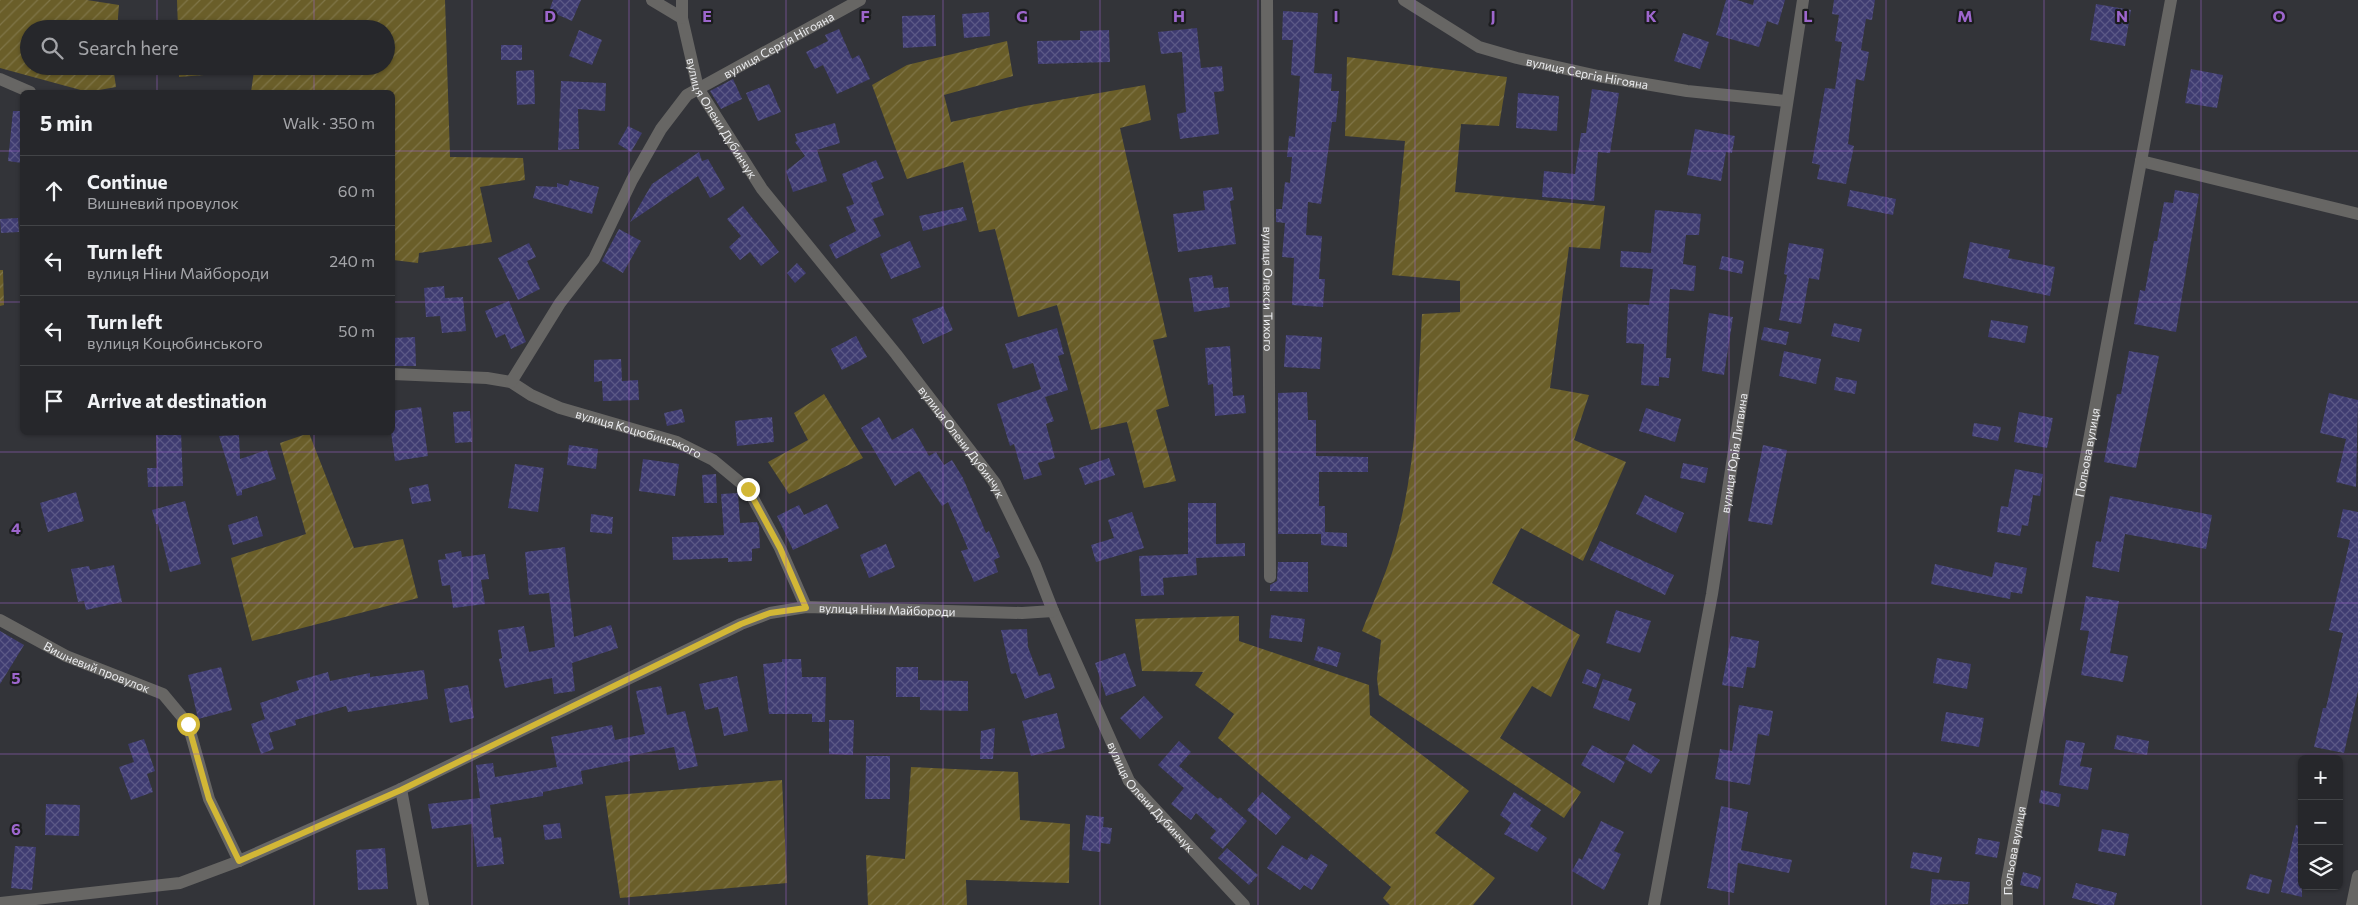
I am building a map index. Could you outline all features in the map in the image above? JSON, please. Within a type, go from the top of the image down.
[{"type":"street","points":[[652,0],[682,18]]},
{"type":"street","name":"вулиця Олени Дубинчук","points":[[682,0],[682,18],[698,88],[762,189],[896,354],[995,483],[1035,565],[1053,611],[1129,781],[1244,905]]},
{"type":"street","name":"вулиця Сергія Нігояна","points":[[511,382],[560,303],[594,259],[632,180],[661,129],[687,95],[860,0]]},
{"type":"street","name":"вулиця Олекси Тихого","points":[[1267,0],[1270,577]]},
{"type":"street","name":"вулиця Сергія Нігояна","points":[[1404,0],[1479,47],[1517,58],[1598,76],[1687,91],[1786,101]]},
{"type":"street","name":"вулиця Юрія Литвина","points":[[1654,905],[1712,594],[1786,101],[1803,0]]},
{"type":"street","name":"Польова вулиця","points":[[2007,905],[2009,871],[2171,0]]},
{"type":"street","points":[[0,79],[25,90]]},
{"type":"street","points":[[2141,161],[2358,214]]},
{"type":"street","name":"вулиця Коцюбинського","points":[[395,374],[487,378],[511,382],[531,396],[560,408],[677,442],[713,460],[748,489],[780,548],[806,608]]},
{"type":"street","name":"вулиця Ніни Майбороди","points":[[0,903],[180,883],[239,861],[401,790],[741,624],[770,613],[806,608],[1022,613],[1053,611]]},
{"type":"street","name":"Вишневий провулок","points":[[0,620],[66,656],[163,694],[188,724],[209,799],[239,861]]},
{"type":"street","points":[[401,790],[423,905]]},
{"type":"street","points":[[2352,905],[2358,876]]},
{"type":"shaded area","points":[[0,0],[87,0],[119,5],[118,20],[20,20],[20,73],[0,68]]},
{"type":"shaded area","points":[[177,0],[445,0],[450,157],[523,158],[525,180],[480,187],[492,242],[419,253],[418,263],[395,260],[395,90],[251,90],[253,75],[395,75],[395,20],[178,20]]},
{"type":"shaded area","points":[[1007,41],[1013,76],[944,95],[951,122],[1025,106],[1145,85],[1151,120],[1120,128],[1167,337],[1153,340],[1169,406],[1156,410],[1176,481],[1144,488],[1127,422],[1091,430],[1057,305],[1018,317],[995,229],[979,232],[963,162],[907,179],[872,85],[907,65]]},
{"type":"shaded area","points":[[1347,57],[1507,77],[1499,126],[1461,124],[1455,192],[1605,206],[1600,249],[1569,247],[1550,388],[1589,395],[1574,440],[1626,462],[1583,561],[1521,528],[1492,583],[1580,635],[1551,697],[1532,686],[1500,738],[1581,792],[1564,818],[1379,695],[1377,679],[1381,640],[1362,631],[1392,553],[1406,494],[1415,435],[1422,314],[1460,312],[1460,281],[1392,275],[1405,141],[1345,136]]},
{"type":"shaded area","points":[[26,75],[114,75],[116,87],[99,90],[81,90]]},
{"type":"shaded area","points":[[179,75],[204,75],[179,77]]},
{"type":"shaded area","points":[[0,270],[3,270],[4,305],[0,306]]},
{"type":"shaded area","points":[[824,394],[863,458],[789,494],[768,462],[808,440],[794,413]]},
{"type":"shaded area","points":[[303,435],[310,435],[354,548],[403,539],[418,598],[252,641],[231,558],[306,534],[280,443]]},
{"type":"shaded area","points":[[1239,616],[1239,641],[1369,685],[1370,715],[1469,791],[1435,833],[1495,878],[1473,905],[1390,905],[1383,898],[1391,887],[1218,738],[1234,714],[1195,685],[1203,672],[1142,671],[1135,619]]},
{"type":"shaded area","points":[[911,767],[1018,772],[1020,820],[1070,824],[1069,883],[966,880],[967,905],[868,905],[866,855],[905,859]]},
{"type":"shaded area","points":[[782,780],[787,883],[620,898],[605,796]]},
{"type":"building","points":[[553,0],[581,0],[572,21],[549,11]]},
{"type":"building","points":[[1726,0],[1737,0],[1753,5],[1754,0],[1785,0],[1778,25],[1767,21],[1759,47],[1716,35]]},
{"type":"building","points":[[1834,0],[1875,0],[1872,20],[1866,19],[1861,50],[1869,52],[1864,81],[1856,79],[1848,144],[1854,146],[1846,184],[1817,179],[1820,165],[1812,163],[1825,88],[1835,89],[1842,42],[1835,41],[1839,15],[1832,14]]},
{"type":"building","points":[[2096,4],[2131,10],[2125,46],[2090,40]]},
{"type":"building","points":[[1283,11],[1318,13],[1314,73],[1332,74],[1331,91],[1339,91],[1336,122],[1332,122],[1321,204],[1308,202],[1306,235],[1322,236],[1319,279],[1325,279],[1323,307],[1292,305],[1294,258],[1282,257],[1285,223],[1276,222],[1276,209],[1282,209],[1285,182],[1290,183],[1292,157],[1287,157],[1289,136],[1295,137],[1300,76],[1291,75],[1293,40],[1282,40]]},
{"type":"building","points":[[989,12],[990,36],[964,38],[962,14]]},
{"type":"building","points":[[935,15],[936,46],[903,48],[902,16]]},
{"type":"building","points":[[1197,28],[1201,68],[1222,66],[1224,91],[1214,92],[1219,134],[1180,139],[1177,114],[1186,112],[1182,52],[1161,54],[1158,32]]},
{"type":"building","points":[[839,29],[852,59],[859,55],[870,79],[837,94],[823,65],[815,69],[806,52],[828,41],[825,35]]},
{"type":"building","points":[[579,30],[602,40],[592,65],[569,56]]},
{"type":"building","points":[[1109,30],[1110,62],[1038,64],[1037,41],[1080,40],[1080,31]]},
{"type":"building","points":[[1683,33],[1709,42],[1700,69],[1674,61]]},
{"type":"building","points":[[501,45],[522,45],[522,60],[501,60]]},
{"type":"building","points":[[2191,69],[2223,75],[2217,108],[2185,103]]},
{"type":"building","points":[[534,70],[535,104],[517,105],[516,71]]},
{"type":"building","points":[[733,79],[742,99],[721,109],[710,91]]},
{"type":"building","points":[[561,81],[606,83],[605,111],[578,109],[579,149],[558,150]]},
{"type":"building","points":[[769,84],[781,112],[758,121],[746,93]]},
{"type":"building","points":[[1592,89],[1619,93],[1610,153],[1598,152],[1594,201],[1542,197],[1544,171],[1575,174],[1581,133],[1586,133]]},
{"type":"building","points":[[1518,93],[1559,96],[1557,131],[1516,128]]},
{"type":"building","points":[[13,111],[20,111],[20,163],[8,161]]},
{"type":"building","points":[[835,123],[840,143],[817,150],[827,181],[793,192],[786,171],[805,156],[795,142],[797,141],[795,134]]},
{"type":"building","points":[[628,126],[642,133],[631,152],[618,144]]},
{"type":"building","points":[[1695,129],[1735,136],[1732,153],[1726,152],[1721,181],[1687,175]]},
{"type":"building","points":[[699,152],[702,161],[708,159],[725,189],[710,198],[698,176],[630,222],[652,184]]},
{"type":"building","points":[[876,160],[884,178],[871,183],[884,215],[873,219],[881,236],[836,259],[829,245],[856,231],[846,207],[854,204],[842,174]]},
{"type":"building","points":[[570,180],[599,187],[592,214],[533,198],[536,186],[557,187],[557,183],[568,186]]},
{"type":"building","points":[[1232,187],[1234,200],[1230,201],[1236,244],[1178,252],[1173,214],[1205,210],[1203,191]]},
{"type":"building","points":[[1850,190],[1896,199],[1893,215],[1847,206]]},
{"type":"building","points":[[2175,190],[2199,194],[2176,332],[2134,324],[2140,290],[2145,291],[2154,241],[2157,241],[2164,202],[2173,203]]},
{"type":"building","points":[[743,206],[779,252],[761,266],[750,252],[740,260],[729,247],[741,236],[727,219]]},
{"type":"building","points":[[963,207],[967,220],[923,231],[919,216]]},
{"type":"building","points":[[1655,210],[1701,214],[1699,235],[1686,235],[1683,264],[1696,266],[1694,291],[1670,289],[1666,358],[1671,358],[1669,378],[1659,377],[1659,386],[1641,385],[1644,344],[1626,343],[1628,304],[1649,305],[1653,269],[1620,267],[1621,251],[1651,253]]},
{"type":"building","points":[[18,218],[19,232],[1,233],[0,219]]},
{"type":"building","points":[[619,229],[641,241],[623,273],[602,261]]},
{"type":"building","points":[[910,241],[921,267],[891,279],[880,254]]},
{"type":"building","points":[[1970,242],[2010,250],[2008,258],[2055,267],[2050,296],[1963,278]]},
{"type":"building","points":[[529,243],[536,257],[527,261],[540,289],[518,300],[498,258]]},
{"type":"building","points":[[1789,243],[1824,249],[1819,280],[1809,278],[1801,324],[1779,320],[1787,275],[1784,274]]},
{"type":"building","points":[[1722,256],[1744,261],[1742,274],[1719,269]]},
{"type":"building","points":[[797,263],[806,273],[795,283],[787,273]]},
{"type":"building","points":[[1212,275],[1214,288],[1228,287],[1230,307],[1194,312],[1189,278]]},
{"type":"building","points":[[444,286],[445,298],[463,297],[466,331],[442,333],[440,316],[426,317],[424,288]]},
{"type":"building","points":[[509,301],[526,342],[511,349],[505,334],[496,338],[485,311]]},
{"type":"building","points":[[943,306],[953,330],[923,344],[912,319]]},
{"type":"building","points":[[1709,313],[1733,317],[1724,375],[1702,371]]},
{"type":"building","points":[[1991,320],[2028,326],[2025,343],[1988,337]]},
{"type":"building","points":[[1834,323],[1862,329],[1859,342],[1831,336]]},
{"type":"building","points":[[1764,327],[1789,332],[1786,345],[1761,340]]},
{"type":"building","points":[[1057,328],[1064,354],[1058,356],[1068,390],[1045,397],[1054,421],[1046,424],[1055,458],[1038,463],[1042,475],[1024,480],[1014,444],[1010,446],[997,404],[1041,389],[1033,363],[1013,369],[1005,344]]},
{"type":"building","points":[[1286,335],[1322,337],[1320,369],[1284,367]]},
{"type":"building","points":[[856,336],[867,357],[842,370],[831,349]]},
{"type":"building","points":[[415,337],[416,366],[395,366],[395,338]]},
{"type":"building","points":[[1230,346],[1233,396],[1244,395],[1246,413],[1215,416],[1213,384],[1208,385],[1205,348]]},
{"type":"building","points":[[1784,351],[1821,359],[1816,384],[1779,376]]},
{"type":"building","points":[[2129,351],[2159,356],[2136,468],[2104,462],[2117,394],[2121,394]]},
{"type":"building","points":[[621,359],[622,381],[638,380],[639,400],[603,401],[602,381],[594,382],[594,360]]},
{"type":"building","points":[[1836,377],[1857,381],[1855,394],[1834,390]]},
{"type":"building","points":[[1307,392],[1308,420],[1316,420],[1316,456],[1368,457],[1368,472],[1319,472],[1319,506],[1325,506],[1325,532],[1347,533],[1347,547],[1321,545],[1321,534],[1278,534],[1278,393]]},
{"type":"building","points":[[2329,393],[2358,400],[2356,487],[2336,482],[2346,439],[2320,433]]},
{"type":"building","points":[[421,407],[428,456],[395,461],[391,435],[395,435],[395,411]]},
{"type":"building","points":[[1646,408],[1681,419],[1675,442],[1639,431]]},
{"type":"building","points":[[682,409],[685,422],[667,426],[664,413]]},
{"type":"building","points":[[470,411],[472,442],[455,443],[453,412]]},
{"type":"building","points":[[2019,412],[2053,418],[2047,448],[2014,442]]},
{"type":"building","points":[[772,417],[774,442],[737,446],[735,421]]},
{"type":"building","points":[[879,417],[892,440],[913,428],[929,456],[936,452],[944,465],[952,460],[963,478],[986,533],[989,531],[1000,557],[994,560],[998,572],[974,582],[961,551],[968,549],[948,502],[942,506],[919,471],[895,486],[861,428]]},
{"type":"building","points":[[1974,423],[2001,427],[1998,441],[1972,436]]},
{"type":"building","points":[[156,435],[181,435],[183,486],[148,487],[147,468],[157,468]]},
{"type":"building","points":[[239,435],[240,459],[267,450],[276,479],[242,490],[242,495],[237,496],[219,436]]},
{"type":"building","points":[[569,445],[598,449],[596,469],[567,465]]},
{"type":"building","points":[[1763,445],[1787,450],[1772,525],[1748,521]]},
{"type":"building","points":[[1109,458],[1115,475],[1085,485],[1079,468]]},
{"type":"building","points":[[643,459],[679,464],[675,496],[639,491]]},
{"type":"building","points":[[1683,463],[1708,468],[1705,483],[1680,478]]},
{"type":"building","points":[[515,464],[544,468],[538,512],[508,508]]},
{"type":"building","points":[[2015,469],[2043,474],[2040,496],[2033,495],[2028,526],[2022,525],[2020,536],[1997,532],[2001,506],[2008,507]]},
{"type":"building","points":[[716,474],[717,503],[704,503],[702,475]]},
{"type":"building","points":[[428,484],[431,501],[412,504],[409,488]]},
{"type":"building","points":[[76,492],[84,521],[48,532],[40,503]]},
{"type":"building","points":[[738,493],[740,523],[757,522],[759,527],[760,548],[752,549],[752,561],[728,562],[728,558],[673,560],[672,537],[724,535],[721,494]]},
{"type":"building","points":[[1645,495],[1684,513],[1676,533],[1636,514]]},
{"type":"building","points":[[2110,496],[2212,515],[2206,549],[2125,534],[2119,572],[2092,567],[2096,541],[2101,542]]},
{"type":"building","points":[[185,501],[201,564],[170,572],[158,524],[156,524],[152,510]]},
{"type":"building","points":[[1188,503],[1216,503],[1216,544],[1245,543],[1245,556],[1196,558],[1197,575],[1163,578],[1164,595],[1141,596],[1139,556],[1188,554]]},
{"type":"building","points":[[827,504],[839,528],[793,550],[777,516],[799,505],[804,515]]},
{"type":"building","points":[[2343,509],[2358,512],[2358,691],[2344,753],[2314,747],[2323,708],[2326,708],[2343,633],[2329,630],[2350,540],[2337,537]]},
{"type":"building","points":[[1132,512],[1144,548],[1096,562],[1091,545],[1114,538],[1108,520]]},
{"type":"building","points":[[591,514],[613,517],[612,534],[590,532]]},
{"type":"building","points":[[257,516],[263,536],[233,545],[228,525]]},
{"type":"building","points":[[1600,541],[1674,575],[1665,595],[1590,560]]},
{"type":"building","points":[[886,544],[895,567],[869,578],[860,555]]},
{"type":"building","points":[[565,547],[574,637],[611,625],[618,648],[572,663],[575,691],[554,694],[552,678],[505,688],[499,659],[502,658],[498,630],[524,626],[529,652],[555,647],[549,593],[529,595],[525,552]]},
{"type":"building","points":[[461,551],[462,557],[485,554],[489,579],[481,580],[485,604],[453,608],[450,585],[442,586],[438,560],[446,559],[445,554]]},
{"type":"building","points":[[1278,562],[1308,562],[1308,592],[1270,591],[1270,585],[1277,581]]},
{"type":"building","points":[[1995,562],[2027,568],[2022,594],[2011,592],[2010,599],[1931,584],[1935,564],[1992,577]]},
{"type":"building","points":[[114,565],[122,602],[86,610],[84,601],[78,602],[71,569],[89,566],[90,570]]},
{"type":"building","points":[[2086,596],[2119,601],[2110,653],[2128,656],[2123,682],[2081,675],[2089,631],[2080,630]]},
{"type":"building","points":[[1616,610],[1651,621],[1640,653],[1606,643]]},
{"type":"building","points":[[1271,615],[1305,619],[1302,642],[1269,638]]},
{"type":"building","points":[[1027,629],[1028,647],[1039,676],[1050,673],[1055,688],[1025,699],[1016,673],[1011,674],[1001,630]]},
{"type":"building","points":[[0,631],[24,645],[0,684]]},
{"type":"building","points":[[1731,636],[1759,641],[1755,668],[1747,667],[1743,688],[1722,685]]},
{"type":"building","points":[[1318,646],[1341,653],[1337,667],[1314,660]]},
{"type":"building","points":[[1125,653],[1136,686],[1106,696],[1095,663]]},
{"type":"building","points":[[1937,658],[1971,664],[1967,689],[1933,683]]},
{"type":"building","points":[[782,659],[801,659],[802,677],[826,677],[825,722],[812,722],[812,714],[769,714],[763,664],[782,662]]},
{"type":"building","points":[[221,667],[232,710],[198,719],[188,675]]},
{"type":"building","points":[[896,667],[918,667],[918,680],[968,681],[968,711],[920,710],[920,697],[896,697]]},
{"type":"building","points":[[1587,669],[1601,674],[1596,688],[1582,683]]},
{"type":"building","points":[[424,670],[428,699],[348,712],[346,706],[295,720],[296,725],[269,733],[274,749],[261,754],[251,724],[265,719],[260,703],[299,690],[296,681],[328,672],[330,681],[370,673],[370,677]]},
{"type":"building","points":[[737,676],[748,731],[724,736],[718,707],[705,710],[699,684]]},
{"type":"building","points":[[1603,679],[1632,689],[1628,700],[1636,703],[1629,721],[1593,708]]},
{"type":"building","points":[[468,685],[474,718],[450,723],[444,689]]},
{"type":"building","points":[[661,686],[667,715],[685,711],[698,766],[679,770],[674,747],[629,756],[630,761],[581,771],[583,784],[543,792],[543,796],[490,805],[494,838],[501,837],[504,864],[477,867],[472,824],[432,829],[428,804],[480,798],[476,765],[493,763],[495,777],[557,767],[551,737],[612,725],[615,740],[645,734],[636,691]]},
{"type":"building","points":[[1144,696],[1163,717],[1140,739],[1120,718]]},
{"type":"building","points":[[1739,705],[1773,711],[1769,736],[1758,734],[1750,785],[1715,779],[1720,749],[1732,751]]},
{"type":"building","points":[[1946,712],[1984,718],[1979,747],[1941,741]]},
{"type":"building","points":[[1057,713],[1065,748],[1031,756],[1022,721]]},
{"type":"building","points":[[829,720],[854,720],[853,755],[829,754]]},
{"type":"building","points":[[995,728],[993,759],[980,759],[981,731]]},
{"type":"building","points":[[2117,735],[2149,741],[2147,755],[2114,749]]},
{"type":"building","points":[[144,739],[155,771],[147,774],[153,792],[131,800],[119,767],[134,762],[128,744]]},
{"type":"building","points":[[2066,740],[2085,743],[2080,766],[2092,768],[2088,790],[2059,785]]},
{"type":"building","points":[[1179,741],[1191,752],[1179,766],[1218,799],[1220,797],[1247,821],[1223,849],[1210,838],[1216,831],[1196,813],[1191,820],[1171,804],[1184,788],[1158,765]]},
{"type":"building","points":[[1633,744],[1660,760],[1651,774],[1625,759]]},
{"type":"building","points":[[1592,745],[1625,762],[1614,783],[1581,765]]},
{"type":"building","points":[[866,756],[890,756],[890,799],[865,799]]},
{"type":"building","points":[[2041,790],[2061,794],[2059,807],[2039,803]]},
{"type":"building","points":[[1262,792],[1291,817],[1276,835],[1247,810]]},
{"type":"building","points":[[1514,792],[1541,810],[1530,826],[1547,838],[1537,852],[1504,834],[1511,823],[1500,815]]},
{"type":"building","points":[[46,804],[80,805],[79,836],[45,835]]},
{"type":"building","points":[[1721,806],[1748,812],[1741,850],[1792,860],[1789,873],[1738,863],[1734,893],[1707,888]]},
{"type":"building","points":[[1086,815],[1104,817],[1103,827],[1112,828],[1110,844],[1101,843],[1100,852],[1082,850]]},
{"type":"building","points":[[1601,821],[1624,832],[1614,851],[1621,854],[1604,890],[1572,871],[1579,858],[1582,860]]},
{"type":"building","points":[[560,823],[562,838],[545,840],[543,825]]},
{"type":"building","points":[[2296,825],[2298,825],[2298,890],[2302,890],[2302,897],[2281,892]]},
{"type":"building","points":[[2102,829],[2129,834],[2125,856],[2098,851]]},
{"type":"building","points":[[1978,838],[2000,842],[1997,858],[1975,854]]},
{"type":"building","points":[[1282,845],[1307,860],[1311,854],[1328,865],[1312,890],[1304,885],[1300,890],[1267,868]]},
{"type":"building","points":[[15,846],[36,847],[32,890],[11,888]]},
{"type":"building","points":[[385,848],[388,889],[358,890],[356,850]]},
{"type":"building","points":[[1227,848],[1258,875],[1249,885],[1218,858]]},
{"type":"building","points":[[1913,852],[1942,857],[1939,873],[1910,868]]},
{"type":"building","points":[[2023,872],[2041,877],[2038,889],[2020,885]]},
{"type":"building","points":[[2250,874],[2272,880],[2269,894],[2246,889]]},
{"type":"building","points":[[1932,879],[1970,882],[1968,904],[1930,905]]},
{"type":"building","points":[[2076,883],[2117,893],[2114,905],[2100,905],[2072,898]]},
{"type":"route","points":[[188,724],[209,799],[239,861],[401,790],[741,624],[770,613],[806,608],[780,548],[748,489]]}]
